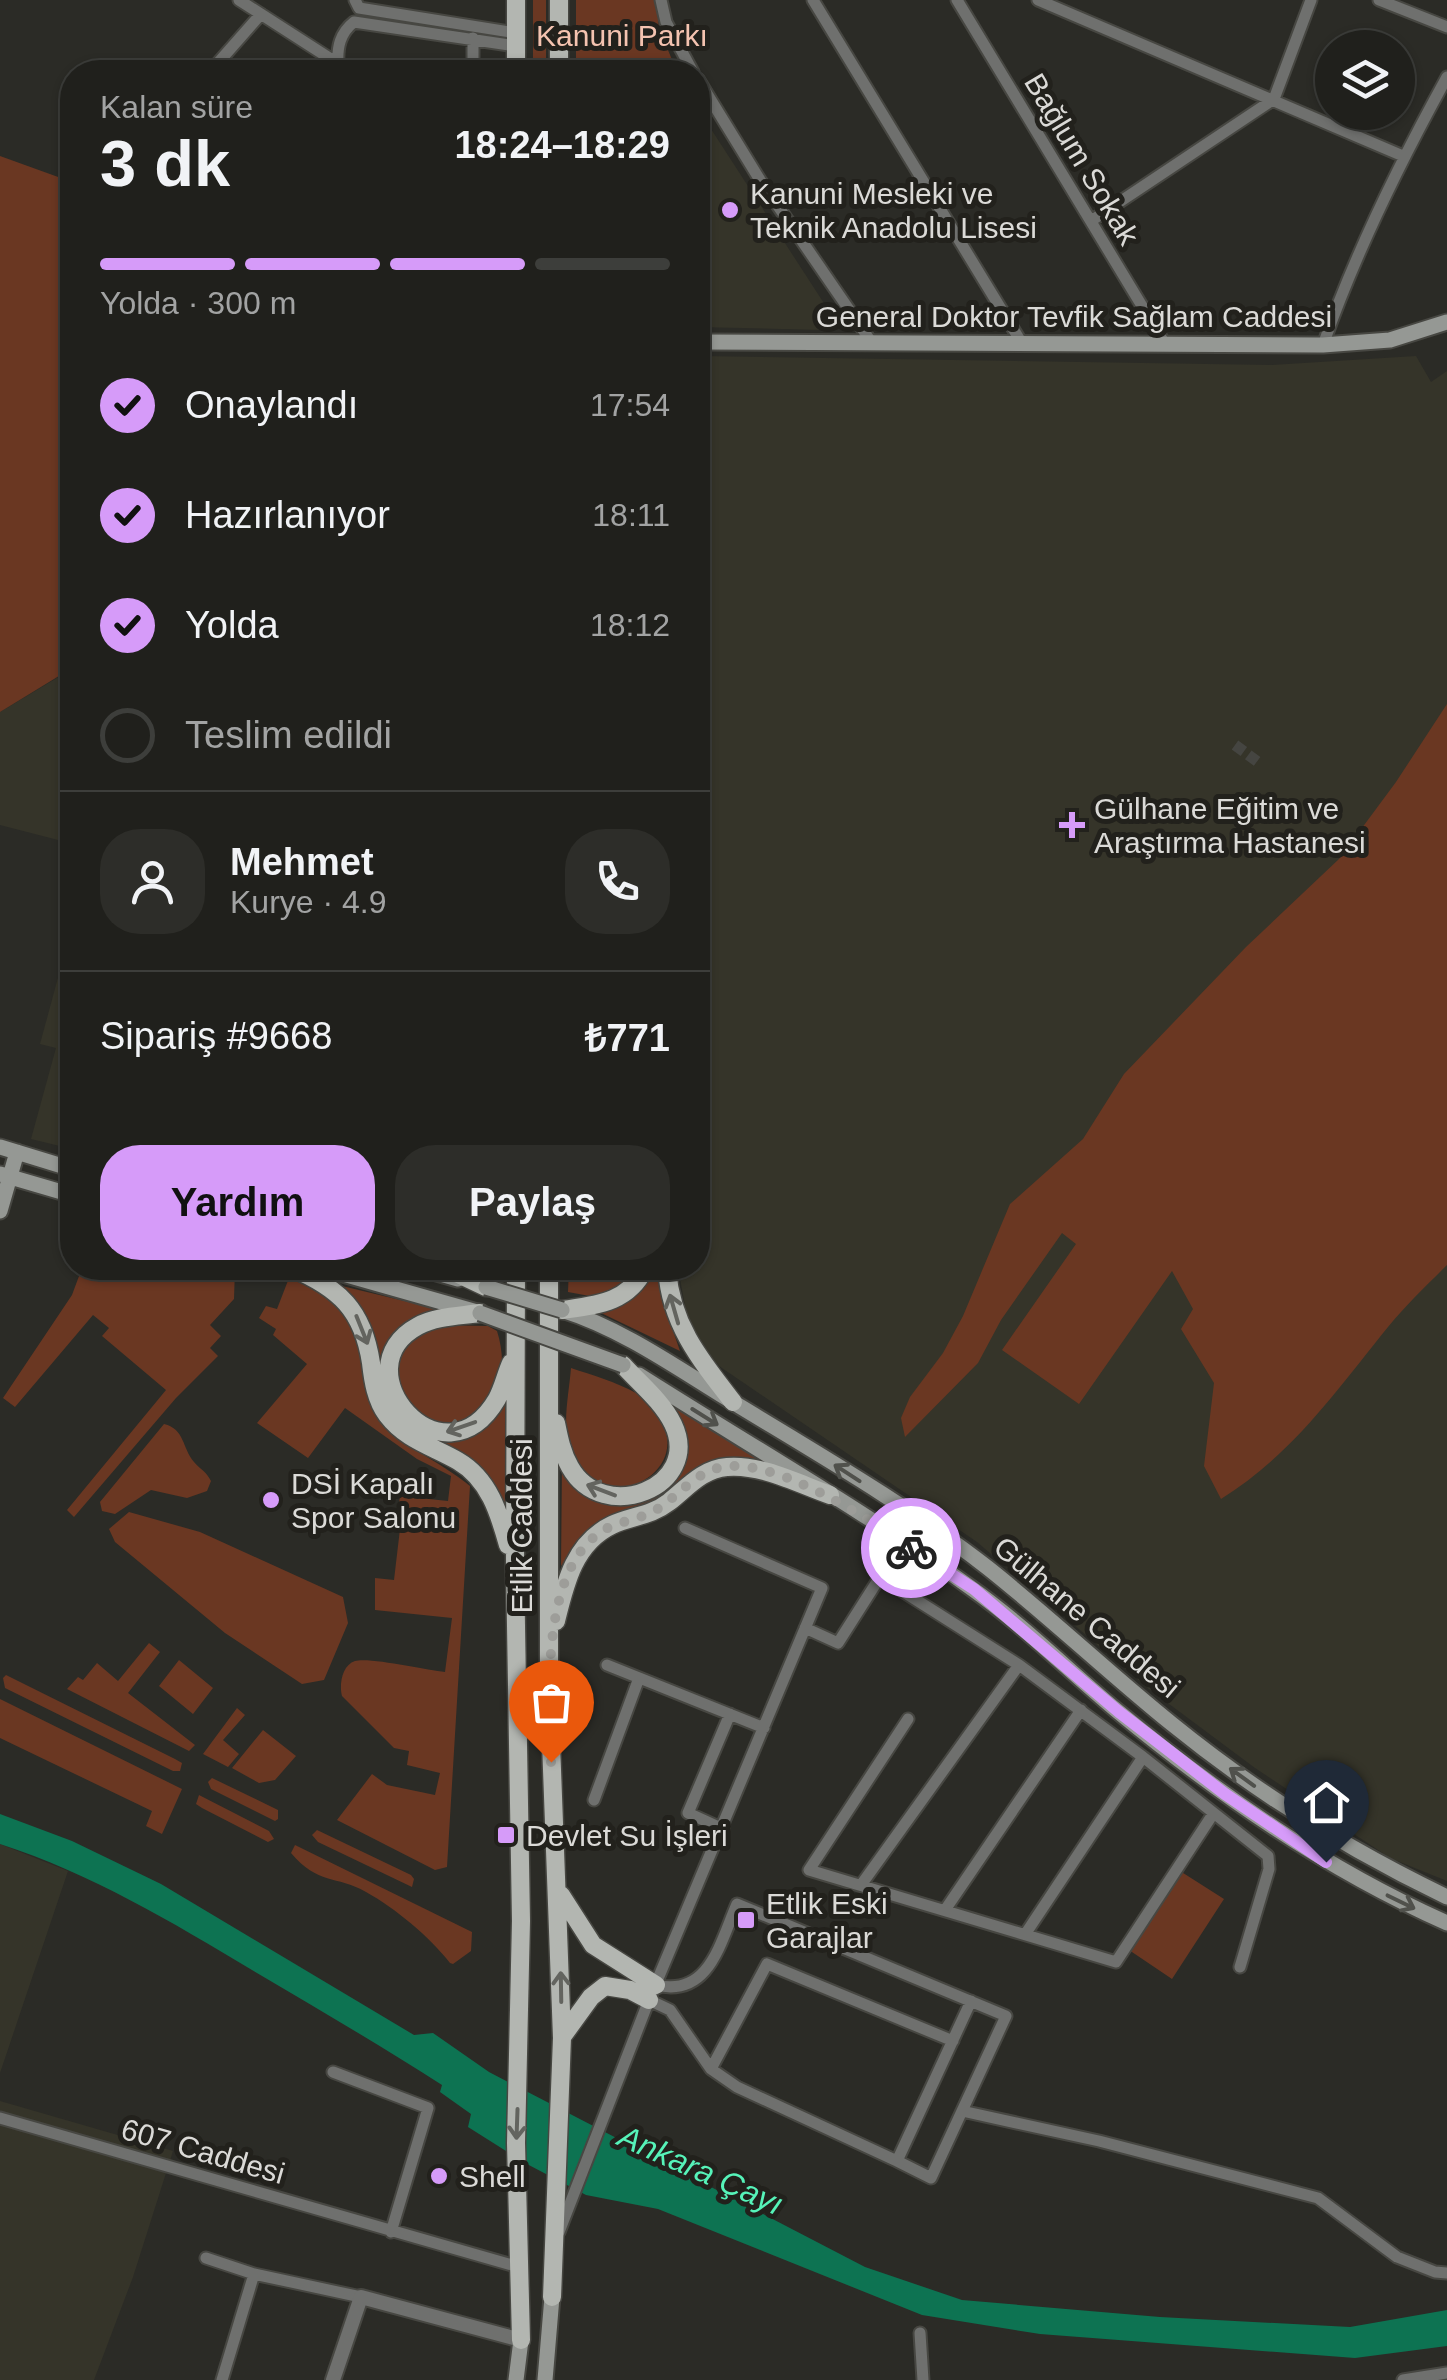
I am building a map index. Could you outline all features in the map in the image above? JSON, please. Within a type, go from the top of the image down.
[{"type":"main road","points":[[516,0],[516,60]]},
{"type":"main road","points":[[559,0],[559,60]]},
{"type":"main road","name":"General Doktor Tevfik Sağlam Caddesi","points":[[710,342],[1324,345],[1390,340],[1447,322]]},
{"type":"main road","points":[[0,1211],[8,1150],[60,1165]]},
{"type":"main road","points":[[5,1175],[60,1191]]},
{"type":"main road","points":[[314,1280],[329,1288],[358,1318],[367,1337],[374,1389],[384,1412],[418,1442],[458,1461],[483,1483],[498,1512],[514,1568]]},
{"type":"main road","name":"Gülhane Caddesi","points":[[365,1280],[480,1312],[622,1365],[974,1589],[1119,1712],[1225,1794],[1326,1862],[1447,1923]]},
{"type":"main road","points":[[461,1280],[562,1310],[591,1311],[624,1295],[639,1280]]},
{"type":"main road","points":[[471,1280],[486,1287]]},
{"type":"main road","name":"Etlik Caddesi","points":[[516,1280],[514,1568],[521,1921],[519,2267]]},
{"type":"main road","name":"Etlik Caddesi","points":[[550,1280],[549,1651],[565,2191]]},
{"type":"main road","points":[[668,1280],[679,1325],[733,1402]]},
{"type":"main road","name":"Gülhane Caddesi","points":[[591,1311],[954,1543],[1174,1726],[1251,1784],[1386,1868],[1447,1897]]},
{"type":"main road","points":[[480,1312],[425,1323],[411,1330],[390,1363],[396,1402],[426,1429],[448,1433],[467,1428],[484,1416],[497,1398],[515,1353]]},
{"type":"main road","points":[[548,1393],[571,1470],[588,1487],[604,1495],[636,1496],[659,1484],[676,1461],[678,1444],[674,1424],[622,1365]]},
{"type":"main road","points":[[549,1651],[565,1582],[577,1556],[592,1538],[612,1525],[648,1514],[668,1503],[694,1480],[727,1467],[768,1473],[830,1495]]},
{"type":"main road","points":[[558,1892],[593,1945],[653,1992]]},
{"type":"main road","points":[[562,2038],[591,1997],[606,1986],[653,1992]]},
{"type":"main road","points":[[545,2380],[554,2246],[565,2191]]},
{"type":"main road","points":[[519,2267],[526,2380]]},
{"type":"main road","points":[[552,2297],[554,2380]]},
{"type":"main road","points":[[516,2380],[521,2340]]},
{"type":"street","points":[[240,0],[332,60]]},
{"type":"street","points":[[355,0],[360,8],[516,39]]},
{"type":"street","points":[[662,0],[666,22],[687,60]]},
{"type":"street","points":[[813,0],[1023,345]]},
{"type":"street","name":"Bağlum Sokak","points":[[957,0],[1165,344]]},
{"type":"street","points":[[1038,0],[1404,156]]},
{"type":"street","points":[[1091,222],[1274,99],[1310,0]]},
{"type":"street","points":[[1380,0],[1447,27]]},
{"type":"street","points":[[221,60],[262,14]]},
{"type":"street","points":[[338,60],[337,47],[345,28],[354,22],[473,38],[516,39]]},
{"type":"street","points":[[473,38],[473,60]]},
{"type":"street","points":[[1324,345],[1354,260],[1447,77]]},
{"type":"street","points":[[710,99],[760,180],[872,343]]},
{"type":"street","points":[[565,2191],[602,2124],[822,1588],[684,1528]]},
{"type":"street","points":[[806,1628],[838,1643],[880,1578],[1019,1665],[1143,1757],[1268,1856],[1270,1869],[1240,1967]]},
{"type":"street","points":[[607,1665],[764,1728]]},
{"type":"street","points":[[861,1885],[1019,1665]]},
{"type":"street","points":[[594,1800],[639,1678]]},
{"type":"street","points":[[945,1910],[1081,1710]]},
{"type":"street","points":[[722,1830],[688,1813],[730,1714]]},
{"type":"street","points":[[908,1719],[809,1870],[1116,1962],[1213,1814]]},
{"type":"street","points":[[1026,1933],[1143,1757]]},
{"type":"street","points":[[737,1904],[1006,2016],[931,2178],[737,2087],[711,2069],[653,1992],[694,1984],[710,1964],[737,1904]]},
{"type":"street","points":[[711,2069],[767,1964],[954,2041]]},
{"type":"street","points":[[897,2160],[971,2001]]},
{"type":"street","points":[[333,2072],[428,2108],[391,2232]]},
{"type":"street","points":[[962,2111],[1099,2141],[1318,2198],[1397,2256],[1447,2274]]},
{"type":"street","name":"607 Caddesi","points":[[0,2118],[519,2267]]},
{"type":"street","points":[[206,2258],[254,2274],[360,2297],[521,2340]]},
{"type":"street","points":[[222,2380],[254,2274]]},
{"type":"street","points":[[334,2380],[360,2297]]},
{"type":"street","points":[[920,2333],[923,2380]]},
{"type":"street","points":[[1404,2380],[1447,2373]]},
{"type":"shaded area","name":"Kanuni Mesleki ve Teknik Anadolu Lisesi","points":[[710,128],[829,311],[824,330],[710,327]]},
{"type":"shaded area","name":"Gülhane Eğitim ve Araştırma Hastanesi","points":[[710,356],[1272,365],[1416,356],[1431,382],[1447,371],[1447,1881],[1390,1858],[1255,1768],[1149,1689],[977,1542],[719,1366],[701,1346],[688,1322],[680,1280],[710,1280]]},
{"type":"shaded area","points":[[60,676],[60,840],[0,825],[0,712]]},
{"type":"shaded area","points":[[60,970],[60,1146],[31,1139],[56,1048],[40,1044]]},
{"type":"shaded area","points":[[0,1814],[72,1841],[161,1884],[414,2035],[433,2033],[489,2072],[865,2267],[962,2300],[1160,2317],[1350,2327],[1447,2310],[1447,2346],[1355,2358],[1040,2334],[922,2315],[658,2209],[586,2195],[468,2127],[471,2114],[440,2092],[442,2085],[348,2027],[130,1900],[66,1869],[0,1844]]},
{"type":"shaded area","points":[[0,1844],[68,1871],[0,2073]]},
{"type":"shaded area","points":[[0,2101],[173,2151],[133,2277],[94,2380],[0,2380]]},
{"type":"green space","points":[[533,0],[546,0],[546,60],[533,60]]},
{"type":"green space","name":"Kanuni Parkı","points":[[576,0],[656,0],[659,28],[672,60],[576,60]]},
{"type":"green space","points":[[0,156],[60,178],[60,675],[0,712]]},
{"type":"green space","points":[[1447,704],[1447,1265],[1395,1319],[1291,1442],[1221,1499],[1204,1466],[1214,1383],[1181,1329],[1193,1309],[1172,1271],[1079,1404],[1002,1350],[1076,1244],[1062,1233],[1001,1320],[978,1363],[905,1437],[901,1418],[910,1397],[943,1353],[963,1316],[1010,1204],[1083,1139],[1124,1074],[1246,947],[1339,859]]},
{"type":"green space","points":[[78,1280],[235,1280],[234,1299],[210,1325],[221,1336],[210,1348],[218,1356],[176,1398],[74,1517],[67,1510],[166,1390],[102,1336],[109,1328],[93,1315],[15,1407],[3,1398],[72,1295]]},
{"type":"green space","points":[[288,1280],[315,1291],[337,1308],[359,1343],[368,1398],[383,1423],[470,1486],[447,1867],[435,1870],[337,1820],[372,1774],[387,1785],[435,1795],[440,1773],[407,1765],[409,1751],[394,1748],[342,1696],[341,1686],[344,1671],[351,1663],[362,1660],[445,1672],[452,1618],[375,1610],[375,1578],[394,1580],[402,1512],[398,1510],[400,1496],[448,1501],[451,1476],[417,1459],[345,1408],[308,1458],[257,1423],[307,1364],[273,1335],[276,1329],[259,1318],[266,1306],[277,1309]]},
{"type":"green space","points":[[568,1280],[631,1280],[625,1289],[595,1297],[568,1292]]},
{"type":"green space","points":[[637,1280],[661,1280],[662,1299],[680,1351],[597,1311]]},
{"type":"green space","points":[[342,1286],[446,1311],[410,1327],[388,1390],[450,1438],[509,1390],[506,1509],[494,1486],[419,1435],[392,1410]]},
{"type":"green space","points":[[436,1325],[488,1326],[497,1331],[502,1354],[500,1378],[490,1400],[467,1420],[449,1426],[424,1419],[394,1382],[403,1345]]},
{"type":"green space","points":[[571,1368],[628,1389],[652,1409],[666,1431],[667,1451],[658,1468],[643,1481],[624,1487],[604,1486],[585,1474],[571,1452],[566,1432]]},
{"type":"green space","points":[[674,1406],[787,1476],[722,1460],[698,1467],[655,1503],[583,1537],[561,1566],[562,1465],[590,1496],[608,1503],[636,1504],[653,1495],[681,1429]]},
{"type":"green space","points":[[164,1424],[176,1430],[190,1457],[211,1481],[207,1491],[187,1498],[151,1490],[115,1514],[102,1511],[100,1502]]},
{"type":"green space","points":[[129,1512],[200,1532],[343,1597],[348,1623],[324,1680],[302,1684],[225,1633],[115,1542],[109,1529]]},
{"type":"green space","points":[[149,1643],[160,1652],[128,1693],[195,1745],[189,1751],[67,1689],[78,1677],[83,1680],[97,1663],[118,1681]]},
{"type":"green space","points":[[179,1660],[213,1688],[193,1714],[159,1686]]},
{"type":"green space","points":[[6,1675],[175,1759],[182,1763],[180,1771],[5,1688]]},
{"type":"green space","points":[[0,1699],[182,1789],[162,1834],[146,1826],[152,1811],[0,1738]]},
{"type":"green space","points":[[237,1708],[245,1715],[223,1740],[239,1754],[228,1767],[203,1754]]},
{"type":"green space","points":[[263,1730],[296,1756],[275,1780],[259,1783],[232,1768]]},
{"type":"green space","points":[[212,1778],[278,1810],[278,1819],[275,1821],[211,1789],[208,1782]]},
{"type":"green space","points":[[199,1795],[269,1831],[274,1839],[268,1842],[202,1808],[196,1804]]},
{"type":"green space","points":[[317,1830],[411,1875],[412,1887],[318,1842],[312,1835]]},
{"type":"green space","points":[[295,1845],[472,1932],[471,1951],[450,1963],[422,1933],[377,1899],[310,1870],[291,1853]]},
{"type":"green space","points":[[1180,1871],[1224,1899],[1172,1979],[1129,1950]]},
{"type":"tunnel","points":[[1235,745],[1258,762]]},
{"type":"way so far","points":[[551,1762],[549,1651],[565,1582],[577,1556],[592,1538],[612,1525],[648,1514],[716,1468],[738,1466],[830,1495],[911,1548]]},
{"type":"place","name":"Kanuni Mesleki ve Teknik Anadolu Lisesi","points":[[730,210]]},
{"type":"place","name":"Gülhane Eğitim ve Araştırma Hastanesi","points":[[1072,825]]},
{"type":"place","name":"DSİ Kapalı Spor Salonu","points":[[271,1500]]},
{"type":"place","name":"Devlet Su İşleri","points":[[506,1835]]},
{"type":"place","name":"Etlik Eski Garajlar","points":[[746,1920]]},
{"type":"place","name":"Shell","points":[[439,2176]]},
{"type":"route","points":[[911,1548],[974,1589],[1119,1712],[1225,1794],[1326,1862]]},
{"type":"water label","name":"Ankara Çayı","points":[[701,2170]]}]
